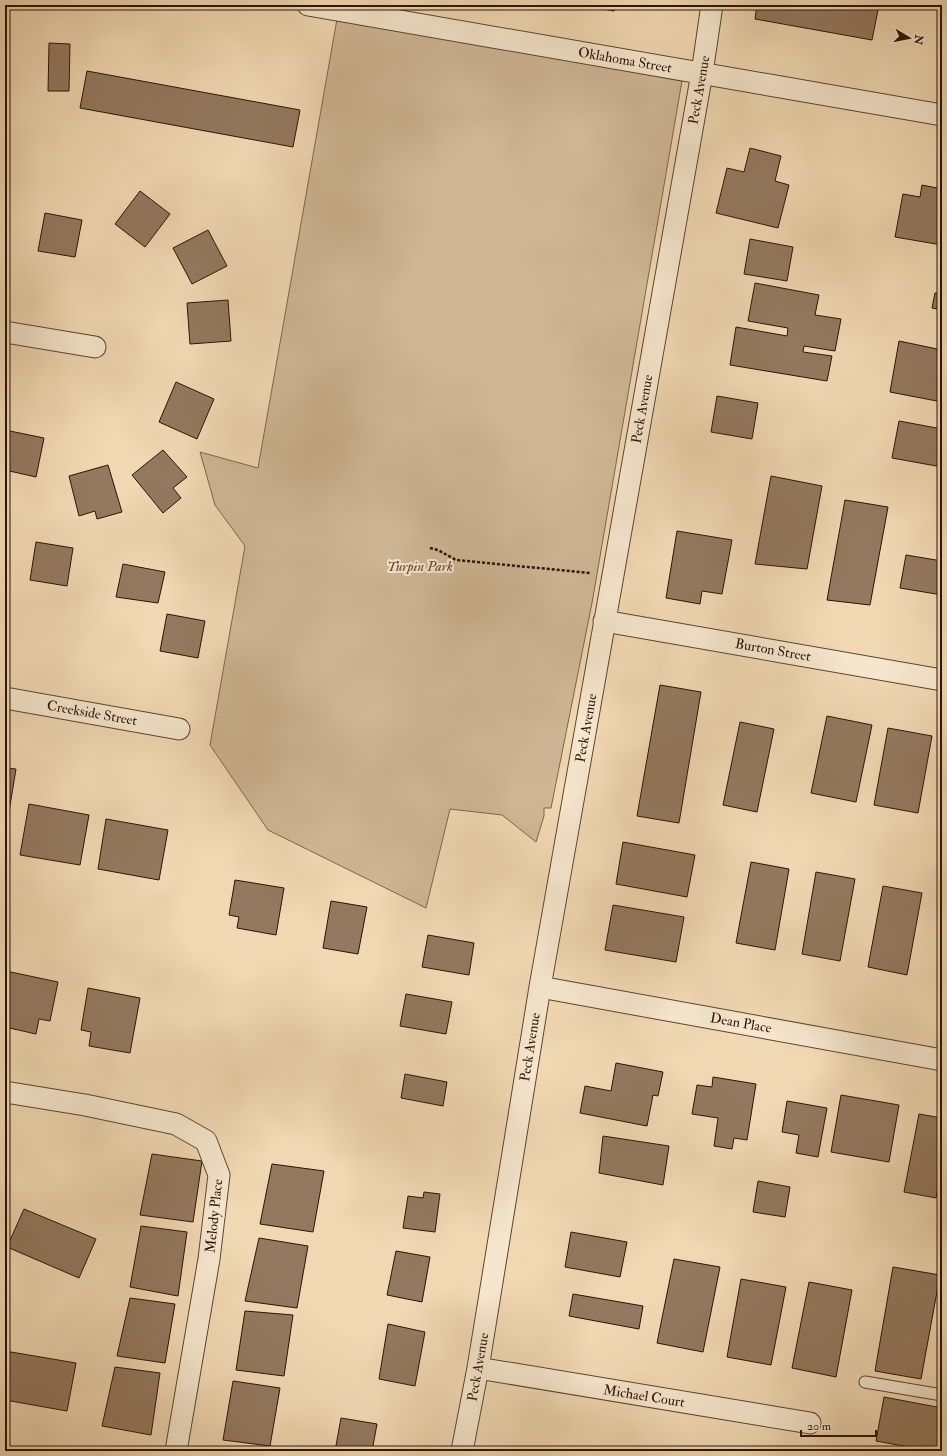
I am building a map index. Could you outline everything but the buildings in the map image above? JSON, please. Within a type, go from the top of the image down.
[{"type":"street","name":"Oklahoma Street","points":[[308,5],[942,115]]},
{"type":"street","name":"Peck Avenue","points":[[462,1451],[478,1368],[540,987],[702,73],[712,5]]},
{"type":"street","points":[[5,332],[95,347]]},
{"type":"street","name":"Burton Street","points":[[604,621],[942,680]]},
{"type":"street","name":"Creekside Street","points":[[5,698],[179,729]]},
{"type":"street","name":"Dean Place","points":[[540,987],[942,1060]]},
{"type":"street","name":"Melody Place","points":[[5,1092],[85,1105],[176,1124],[206,1141],[219,1175],[209,1259],[176,1451]]},
{"type":"street","name":"Michael Court","points":[[478,1368],[810,1423]]},
{"type":"lane","points":[[865,1382],[942,1395]]},
{"type":"path","points":[[430,548],[438,550],[456,560],[594,573]]},
{"type":"green space","name":"Turpin Park","points":[[337,19],[682,81],[592,603],[551,808],[544,808],[544,816],[536,842],[502,815],[450,809],[426,908],[268,830],[210,745],[245,546],[215,505],[200,452],[258,468]]}]
